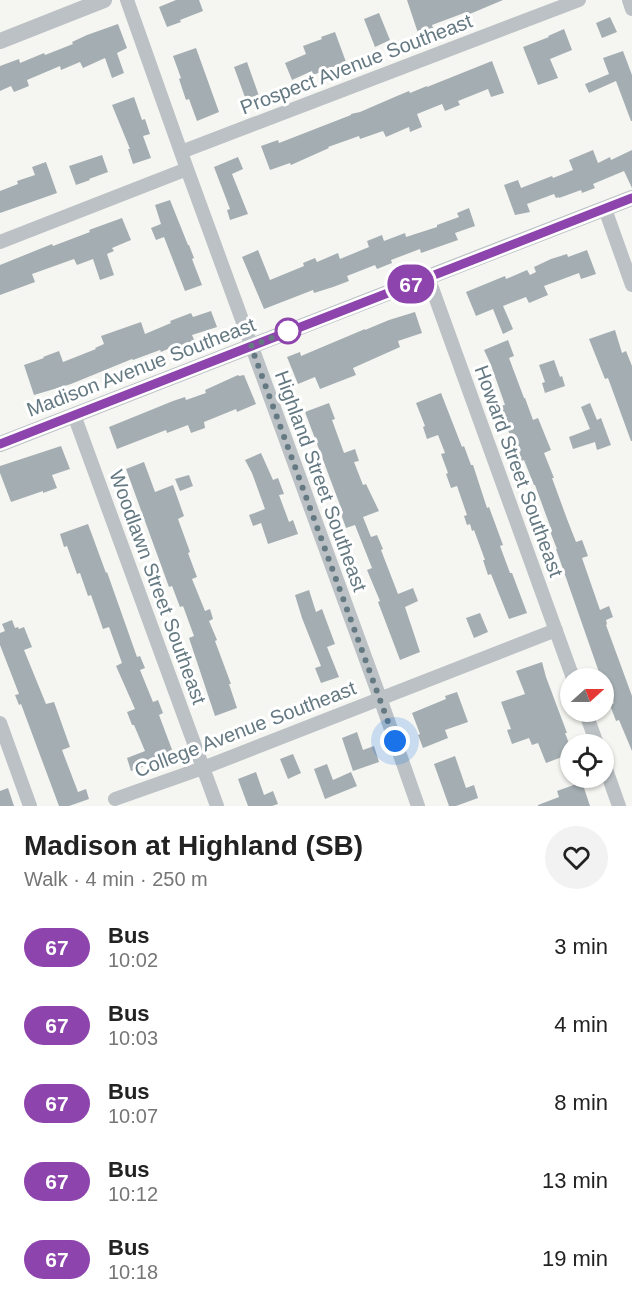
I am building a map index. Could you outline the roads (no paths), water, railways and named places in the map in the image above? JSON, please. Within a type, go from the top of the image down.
[{"type":"street","points":[[0,40],[104,0]]},
{"type":"street","name":"Highland Street Southeast","points":[[128,0],[418,806]]},
{"type":"street","name":"Prospect Avenue Southeast","points":[[181,152],[579,0]]},
{"type":"street","points":[[629,0],[632,9]]},
{"type":"street","points":[[0,242],[187,169]]},
{"type":"street","name":"Madison Avenue Southeast","points":[[0,444],[632,198]]},
{"type":"street","points":[[605,209],[632,285]]},
{"type":"street","name":"Howard Street Southeast","points":[[428,278],[569,668]]},
{"type":"street","name":"Woodlawn Street Southeast","points":[[74,415],[217,806]]},
{"type":"street","name":"College Avenue Southeast","points":[[115,800],[556,630]]},
{"type":"street","points":[[0,723],[30,806]]},
{"type":"street","points":[[613,788],[619,806]]}]
